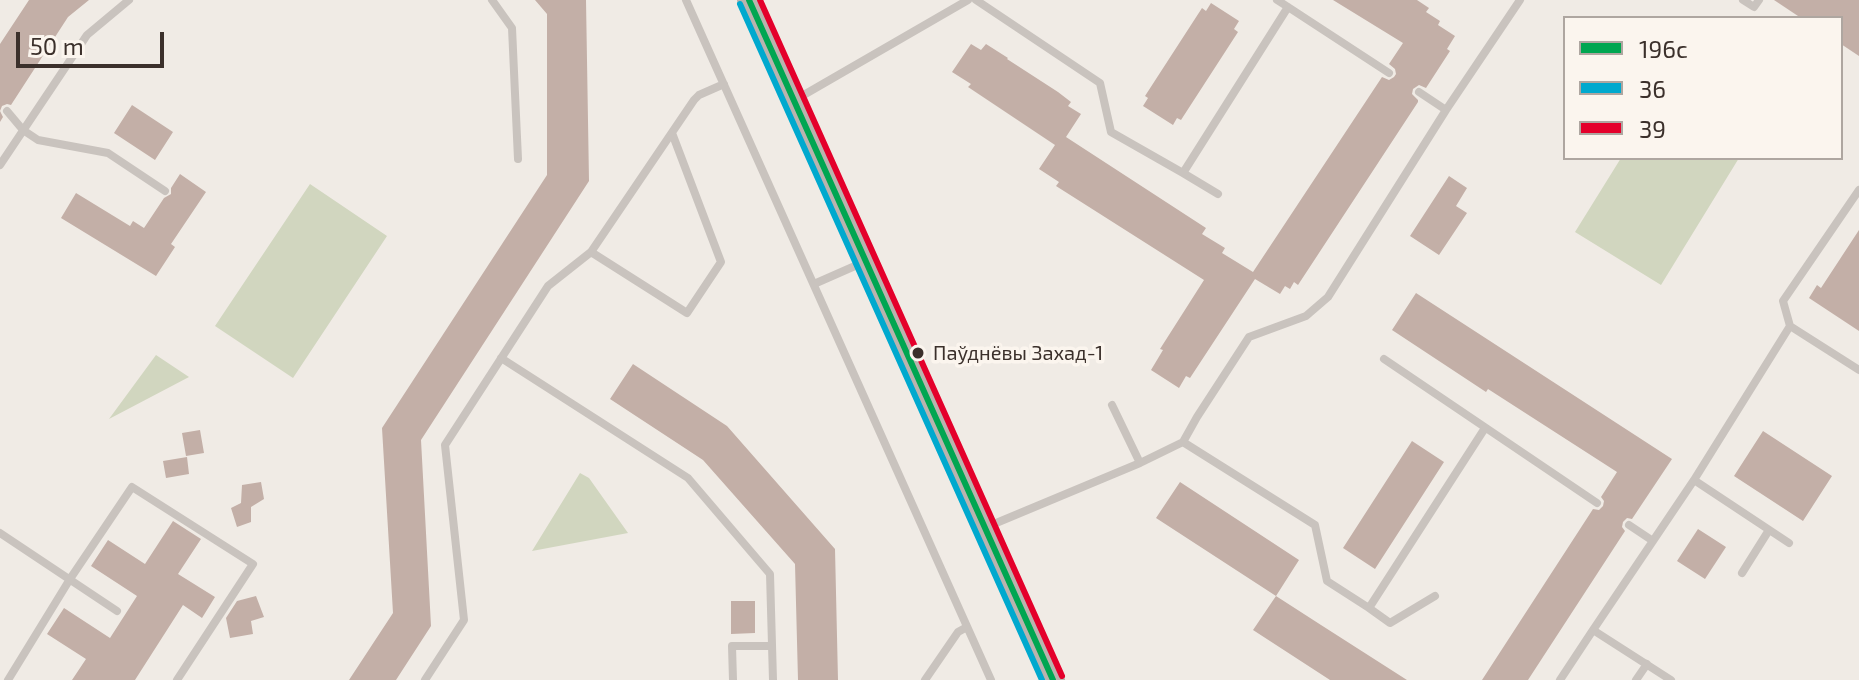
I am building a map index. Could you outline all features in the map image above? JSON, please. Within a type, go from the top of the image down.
[{"type":"main road","points":[[749,0],[1053,680]]},
{"type":"lane","points":[[0,165],[87,35],[129,0]]},
{"type":"lane","points":[[492,0],[512,28],[518,159]]},
{"type":"lane","points":[[686,0],[991,680]]},
{"type":"lane","points":[[794,101],[968,0]]},
{"type":"lane","points":[[976,0],[1100,83],[1111,132],[1218,194]]},
{"type":"lane","points":[[1277,0],[1389,73]]},
{"type":"lane","points":[[985,528],[1183,442],[1249,337],[1306,316],[1328,297],[1446,110],[1520,0]]},
{"type":"lane","points":[[1743,0],[1754,7],[1759,0]]},
{"type":"lane","points":[[1183,173],[1288,7]]},
{"type":"lane","points":[[425,680],[464,620],[445,445],[548,286],[591,252],[699,95],[724,84]]},
{"type":"lane","points":[[1419,92],[1446,110]]},
{"type":"lane","points":[[7,111],[23,130],[38,140],[108,153],[165,191]]},
{"type":"lane","points":[[591,252],[687,313],[721,262],[672,133]]},
{"type":"lane","points":[[1859,190],[1783,301],[1790,326],[1859,370]]},
{"type":"lane","points":[[814,284],[866,262]]},
{"type":"lane","points":[[1560,680],[1694,480],[1790,326]]},
{"type":"lane","points":[[501,358],[688,478],[770,574],[773,680]]},
{"type":"lane","points":[[1384,359],[1597,503]]},
{"type":"lane","points":[[1112,405],[1140,463]]},
{"type":"lane","points":[[1369,608],[1485,428]]},
{"type":"lane","points":[[1183,442],[1315,525],[1327,581],[1390,623],[1435,596]]},
{"type":"lane","points":[[1694,480],[1789,543]]},
{"type":"lane","points":[[8,680],[70,579],[132,487],[253,564],[177,680]]},
{"type":"lane","points":[[1629,525],[1653,541]]},
{"type":"lane","points":[[1742,573],[1769,530]]},
{"type":"lane","points":[[0,533],[117,611]]},
{"type":"lane","points":[[925,680],[958,632],[967,627]]},
{"type":"lane","points":[[1593,630],[1671,680]]},
{"type":"lane","points":[[733,680],[732,646],[772,646]]},
{"type":"lane","points":[[1636,680],[1647,664]]},
{"type":"green space","points":[[1620,160],[1738,160],[1661,285],[1575,232]]},
{"type":"green space","points":[[310,184],[387,236],[293,378],[215,326]]},
{"type":"green space","points":[[156,355],[189,377],[109,419]]},
{"type":"green space","points":[[580,473],[589,478],[628,533],[532,551]]},
{"type":"building","points":[[29,0],[89,0],[68,17],[11,105],[2,106],[0,111],[0,44]]},
{"type":"building","points":[[535,0],[586,0],[589,181],[421,440],[431,626],[396,680],[349,680],[393,613],[382,428],[547,175],[547,14]]},
{"type":"building","points":[[1333,0],[1417,0],[1429,8],[1426,12],[1440,21],[1438,25],[1455,36],[1447,49],[1450,51],[1426,88],[1419,85],[1413,89],[1412,94],[1418,102],[1298,285],[1294,282],[1290,289],[1285,286],[1280,294],[1255,279],[1190,378],[1186,376],[1179,388],[1151,370],[1163,350],[1160,349],[1204,280],[1056,186],[1059,182],[1039,169],[1055,145],[968,87],[971,84],[952,72],[971,44],[981,50],[986,44],[1008,58],[1058,92],[1071,102],[1068,106],[1081,114],[1066,137],[1206,228],[1202,234],[1225,248],[1222,253],[1253,272],[1382,77],[1389,80],[1396,74],[1389,64],[1403,43]]},
{"type":"building","points":[[1774,0],[1859,0],[1859,56],[1843,45],[1843,16],[1798,16]]},
{"type":"building","points":[[1211,3],[1239,21],[1234,29],[1238,32],[1181,120],[1177,118],[1173,125],[1143,106],[1148,98],[1145,96],[1202,8],[1206,11]]},
{"type":"building","points":[[132,105],[173,132],[155,160],[114,133]]},
{"type":"building","points":[[180,174],[206,192],[171,244],[175,247],[156,276],[61,218],[76,193],[130,226],[133,221],[144,228],[164,198],[171,194],[171,188]]},
{"type":"building","points":[[1449,176],[1467,188],[1456,206],[1467,213],[1439,255],[1410,236]]},
{"type":"building","points":[[1859,230],[1859,331],[1809,298],[1817,285],[1821,288]]},
{"type":"building","points":[[1416,293],[1672,459],[1632,519],[1627,518],[1623,522],[1625,531],[1528,680],[1482,680],[1593,509],[1599,510],[1603,506],[1601,497],[1617,472],[1392,330]]},
{"type":"building","points":[[633,364],[727,426],[835,549],[838,680],[798,680],[795,564],[703,460],[610,399]]},
{"type":"building","points":[[200,430],[204,453],[186,456],[182,433]]},
{"type":"building","points":[[1763,431],[1832,476],[1803,521],[1734,476]]},
{"type":"building","points":[[1412,441],[1444,462],[1375,569],[1343,548]]},
{"type":"building","points":[[187,457],[189,474],[166,478],[163,461]]},
{"type":"building","points":[[261,482],[264,499],[251,507],[251,522],[237,527],[231,508],[241,503],[242,485]]},
{"type":"building","points":[[1180,482],[1299,560],[1276,596],[1156,518]]},
{"type":"building","points":[[173,521],[201,539],[178,574],[215,597],[202,618],[183,605],[135,680],[72,680],[86,659],[47,634],[64,608],[110,638],[137,596],[91,566],[108,540],[145,564]]},
{"type":"building","points":[[1698,529],[1726,547],[1705,579],[1677,561]]},
{"type":"building","points":[[256,596],[264,617],[251,621],[253,634],[230,638],[226,618],[237,601]]},
{"type":"building","points":[[1276,596],[1407,680],[1330,680],[1253,630]]},
{"type":"building","points":[[731,601],[755,601],[755,633],[731,634]]},
{"type":"transit line","name":"196с","points":[[749,0],[1053,680]]},
{"type":"transit line","name":"39","points":[[760,0],[1062,676]]},
{"type":"transit line","name":"36","points":[[740,4],[1042,680]]},
{"type":"place","name":"Паўднёвы Захад-1","points":[[918,353]]}]
